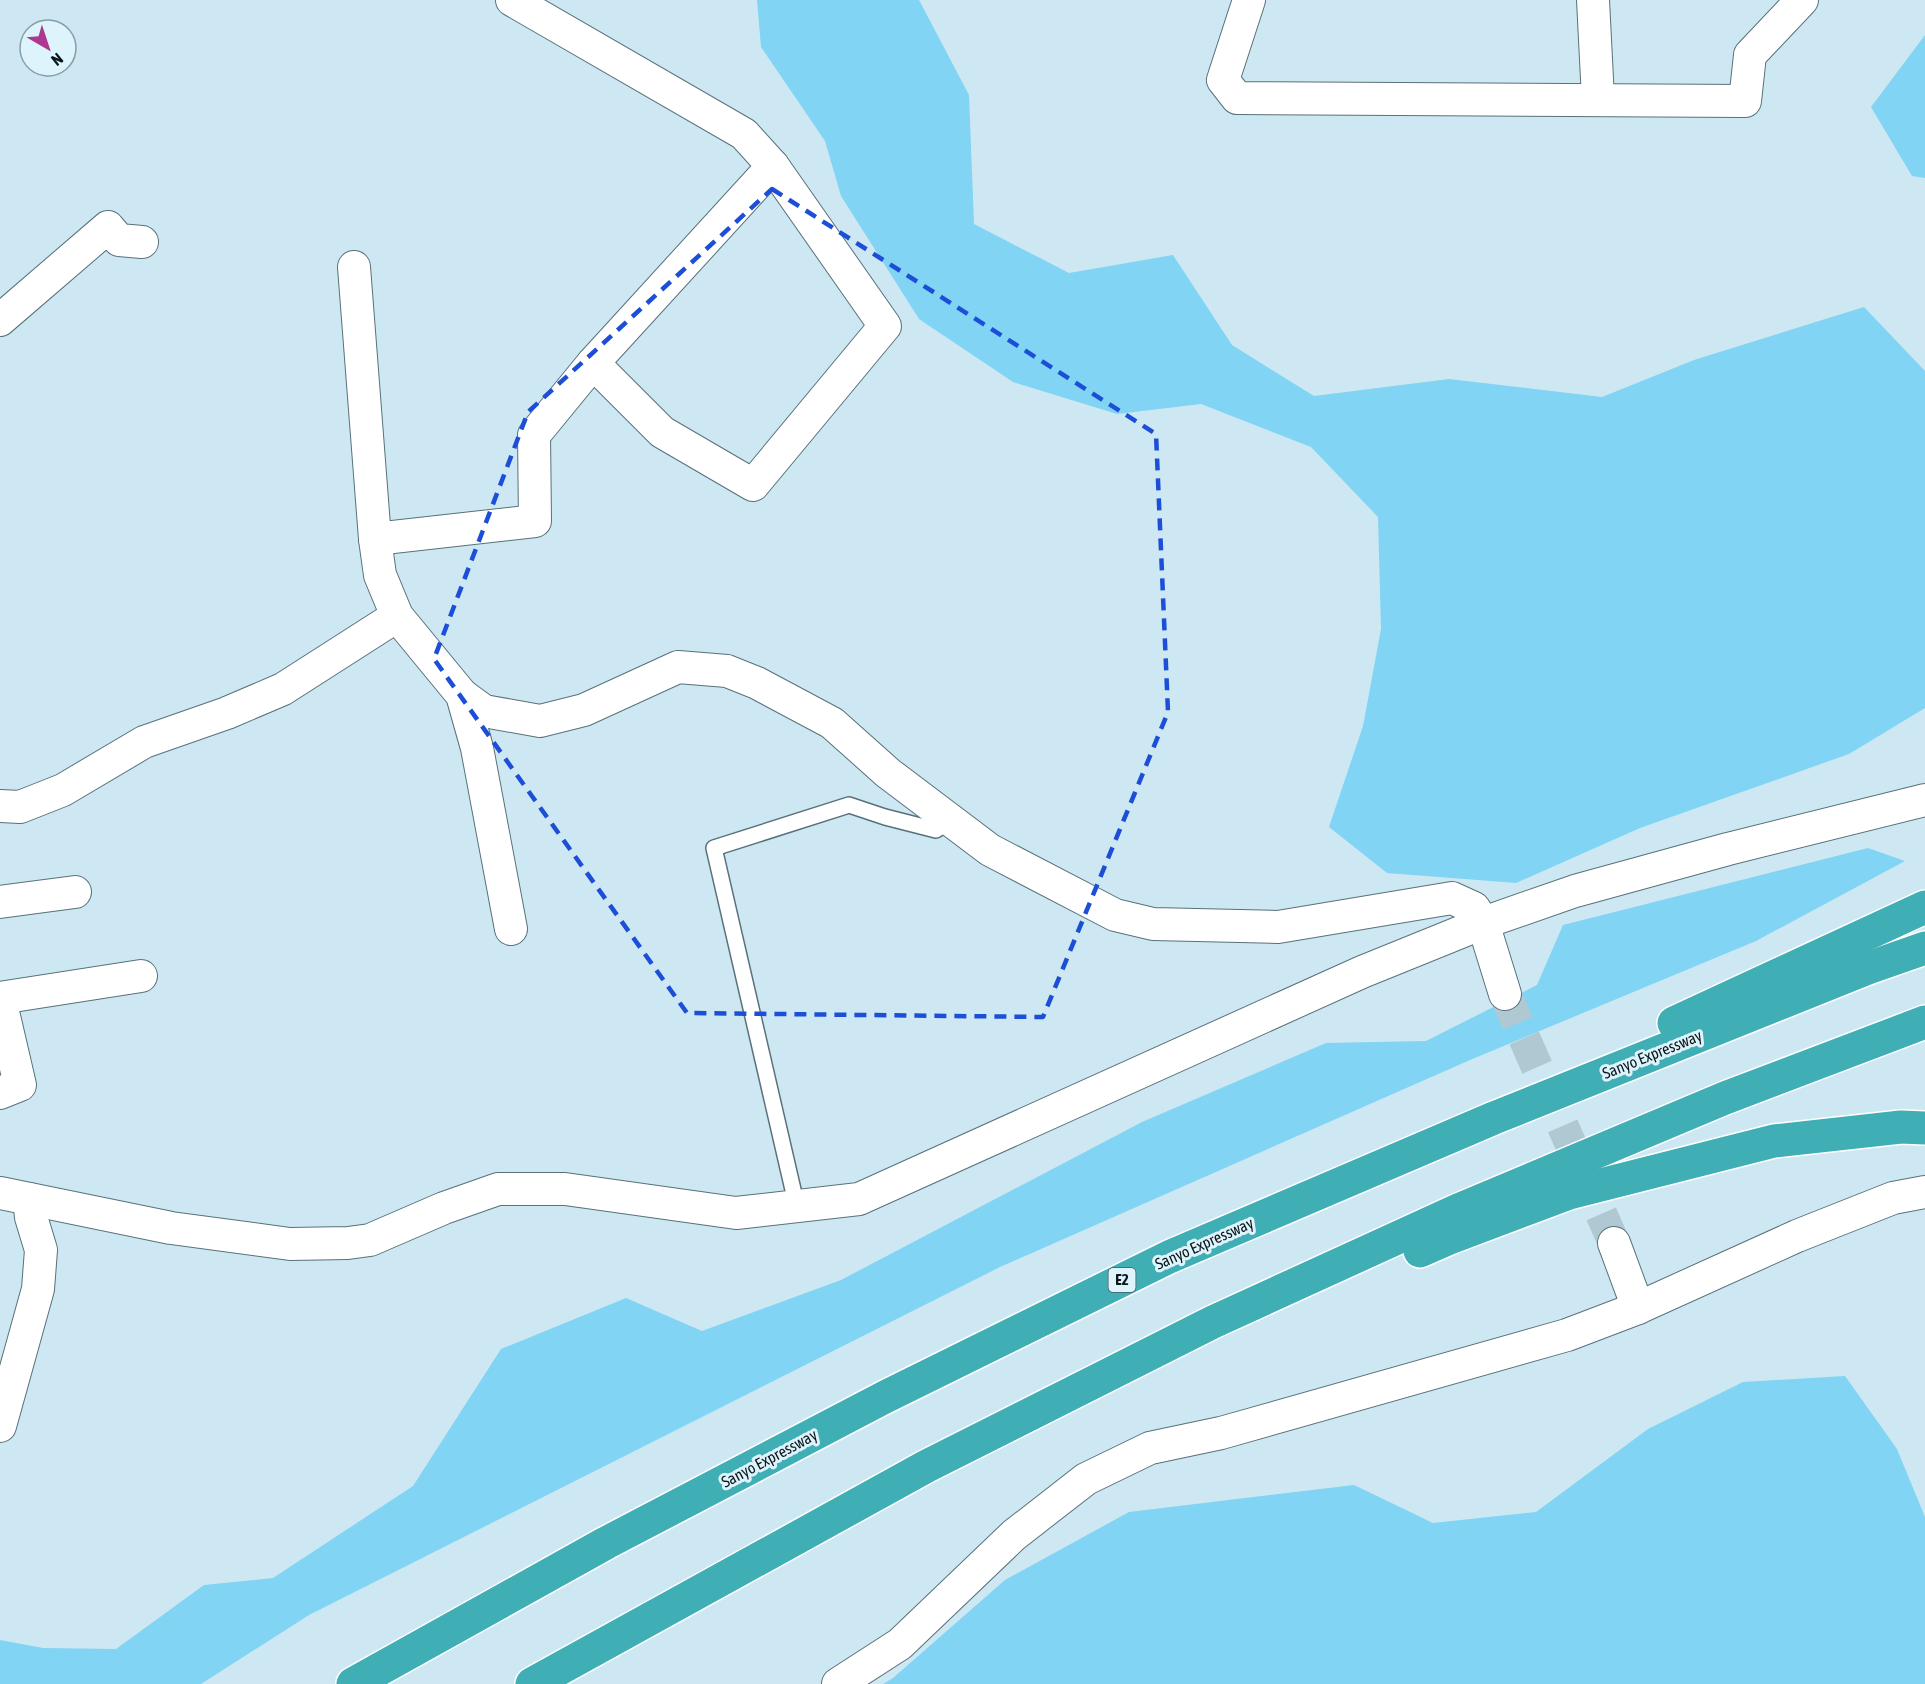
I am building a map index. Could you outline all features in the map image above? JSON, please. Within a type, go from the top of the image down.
[{"type":"highway","points":[[1169,1257],[1925,907]]},
{"type":"highway","name":"Sanyo Expressway","points":[[354,1684],[606,1543],[833,1424],[1169,1257],[1494,1118],[1868,968],[1925,948]]},
{"type":"highway","points":[[532,1684],[927,1466],[1224,1317],[1478,1202],[1725,1098],[1925,1022]]},
{"type":"highway","points":[[646,1620],[846,1526],[974,1461],[1246,1330],[1452,1237],[1569,1193],[1774,1141],[1901,1126],[1925,1128]]},
{"type":"street","points":[[512,0],[744,134],[773,166],[885,326],[753,484],[662,432],[593,363]]},
{"type":"street","points":[[1249,0],[1223,80],[1237,98],[1745,101],[1750,55],[1802,0]]},
{"type":"street","points":[[1593,0],[1598,99]]},
{"type":"street","points":[[375,539],[535,521],[534,435],[593,363],[773,166]]},
{"type":"street","points":[[0,320],[108,227],[120,240],[142,242]]},
{"type":"street","points":[[354,267],[375,539],[380,575],[398,616],[462,695],[484,711],[540,721],[584,710],[678,667],[727,671],[757,683],[832,723],[888,773],[990,850],[1115,915],[1153,924],[1278,927],[1452,898],[1474,908],[1483,923],[1505,994]]},
{"type":"street","points":[[0,806],[21,807],[63,790],[144,742],[226,713],[283,689],[398,616]]},
{"type":"street","points":[[462,695],[477,748],[511,929]]},
{"type":"street","points":[[15,1196],[171,1228],[290,1244],[348,1243],[370,1240],[444,1208],[498,1189],[565,1189],[736,1213],[859,1199],[1362,972],[1483,923],[1575,891],[1728,849],[1925,800]]},
{"type":"street","points":[[0,902],[75,892]]},
{"type":"street","points":[[0,1093],[20,1085],[0,999],[141,976]]},
{"type":"street","points":[[838,1684],[900,1644],[1014,1535],[1086,1479],[1150,1448],[1221,1433],[1567,1335],[1638,1308],[1797,1236],[1893,1198],[1925,1192]]},
{"type":"street","points":[[0,1426],[39,1288],[40,1250],[31,1217],[15,1196]]},
{"type":"street","points":[[1614,1243],[1638,1308]]},
{"type":"lane","points":[[797,1207],[714,848],[849,805],[936,830],[950,821]]},
{"type":"highlighted area","points":[[772,189],[1156,434],[1168,712],[1043,1017],[687,1013],[434,659],[528,412]]},
{"type":"shaded area","points":[[757,0],[919,0],[969,95],[974,224],[1069,273],[1173,255],[1232,345],[1314,396],[1449,379],[1602,397],[1694,360],[1864,307],[1925,371],[1925,708],[1849,754],[1640,828],[1516,883],[1387,873],[1329,827],[1363,726],[1381,629],[1378,517],[1311,447],[1201,404],[1117,414],[1013,382],[919,319],[841,196],[825,141],[761,47]]},
{"type":"shaded area","points":[[1925,35],[1925,178],[1912,176],[1871,107]]},
{"type":"shaded area","points":[[1868,848],[1905,861],[1756,941],[1470,1060],[1000,1267],[309,1615],[201,1684],[0,1684],[0,1640],[43,1648],[116,1649],[204,1585],[273,1578],[413,1486],[501,1349],[626,1298],[702,1331],[841,1280],[1142,1122],[1326,1043],[1426,1041],[1537,985],[1563,925]]},
{"type":"shaded area","points":[[1845,1376],[1897,1449],[1925,1517],[1925,1684],[883,1684],[893,1678],[1005,1580],[1129,1512],[1354,1485],[1433,1523],[1536,1512],[1648,1429],[1743,1382]]},
{"type":"tunnel","points":[[1505,994],[1614,1243]]}]
